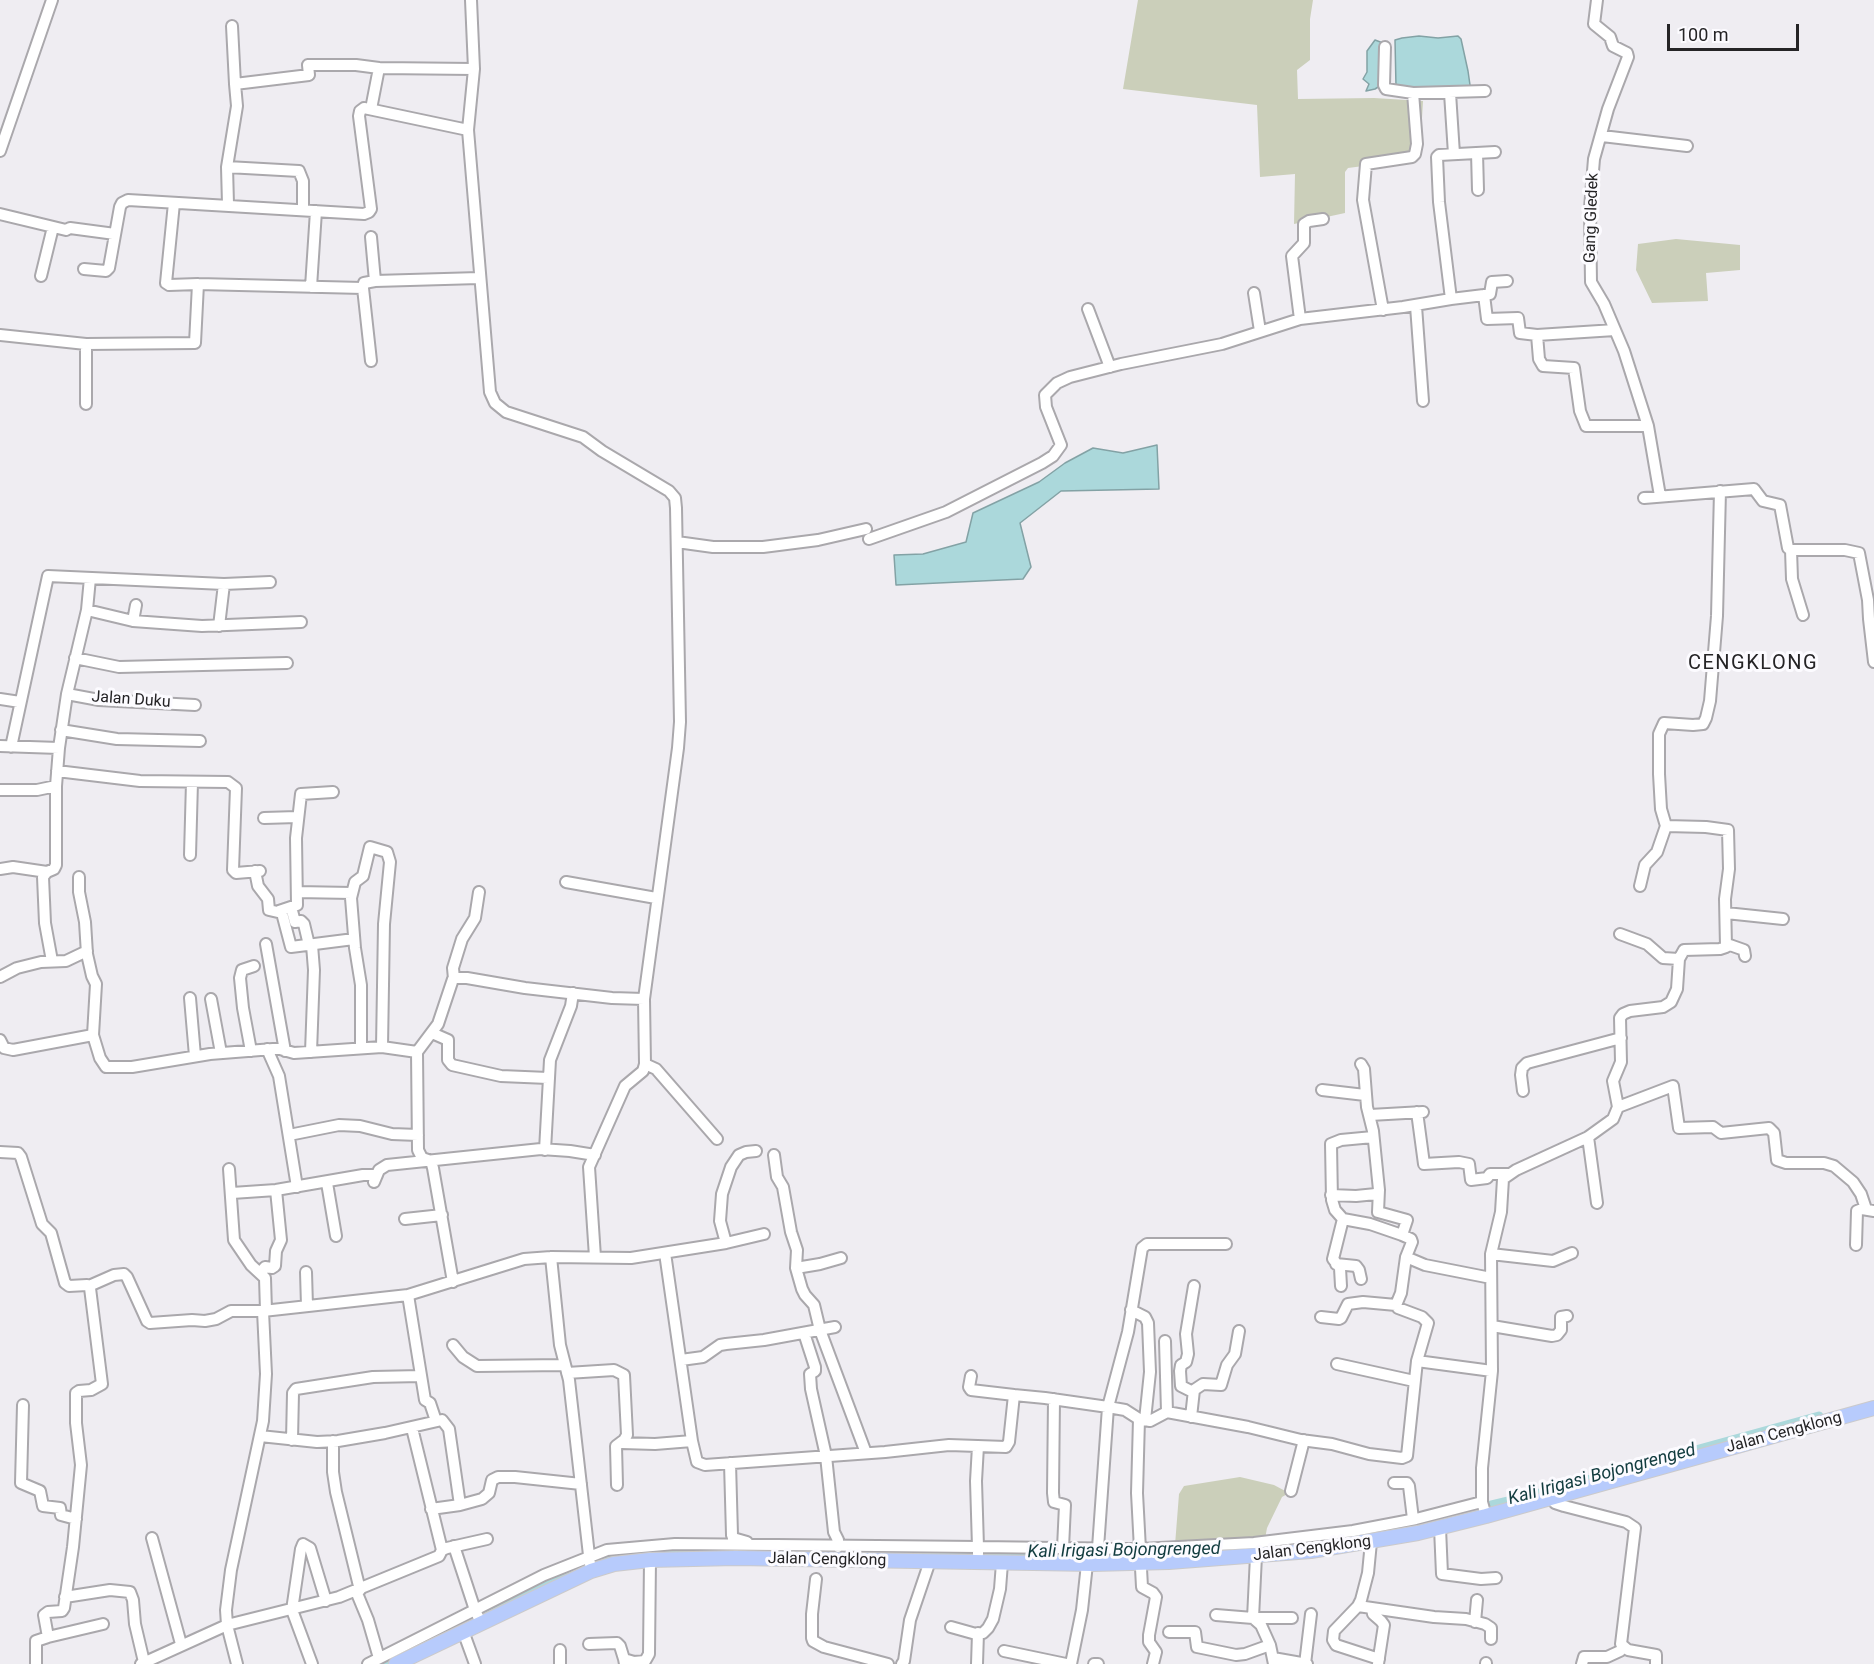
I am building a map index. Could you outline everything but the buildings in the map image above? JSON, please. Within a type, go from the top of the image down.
[{"type":"main road","name":"Jalan Cengklong","points":[[396,1664],[407,1651],[436,1636],[464,1631],[477,1616],[589,1564],[831,1552],[930,1561],[978,1554],[1002,1563],[1093,1556],[1256,1556],[1354,1537],[1371,1542],[1416,1525],[1440,1528],[1484,1509],[1552,1499],[1874,1408]]},
{"type":"street","points":[[0,149],[52,0]]},
{"type":"street","points":[[471,0],[474,69],[468,130],[490,392],[495,404],[506,412],[583,437],[669,491],[675,498],[680,722],[644,999],[645,1064],[643,1071],[625,1086],[588,1170],[595,1257]]},
{"type":"street","name":"Gang Gledek","points":[[1597,0],[1594,24],[1610,37],[1612,46],[1627,53],[1628,56],[1597,145],[1590,207],[1591,282],[1624,351],[1648,426],[1660,496]]},
{"type":"street","points":[[228,204],[228,168],[237,106],[232,26]]},
{"type":"street","points":[[1385,47],[1384,85],[1386,89],[1413,93],[1485,91]]},
{"type":"street","points":[[236,84],[309,75],[308,65],[474,69]]},
{"type":"street","points":[[371,109],[379,68]]},
{"type":"street","points":[[1383,310],[1364,200],[1366,164],[1412,157],[1415,154],[1417,144],[1413,93]]},
{"type":"street","points":[[1450,93],[1454,154]]},
{"type":"street","points":[[84,269],[108,270],[120,207],[124,201],[228,204],[364,214],[369,212],[371,209],[359,116],[360,111],[364,108],[468,130]]},
{"type":"street","points":[[1602,136],[1687,146]]},
{"type":"street","points":[[1451,299],[1439,202],[1437,157],[1439,155],[1495,152]]},
{"type":"street","points":[[1477,153],[1478,190]]},
{"type":"street","points":[[228,168],[299,171],[303,181],[303,210]]},
{"type":"street","points":[[174,203],[166,283],[169,285],[363,288]]},
{"type":"street","points":[[311,287],[316,211]]},
{"type":"street","points":[[0,214],[66,230],[70,228],[115,234]]},
{"type":"street","points":[[1300,319],[1292,256],[1304,243],[1304,225],[1309,221],[1323,219]]},
{"type":"street","points":[[41,276],[53,227]]},
{"type":"street","points":[[371,237],[375,280]]},
{"type":"street","points":[[371,361],[364,283],[375,280],[479,278]]},
{"type":"street","points":[[677,542],[713,547],[763,547],[868,534],[946,512],[1053,456],[1061,446],[1046,407],[1045,395],[1057,383],[1070,377],[1222,344],[1300,319],[1416,306],[1490,294],[1492,282],[1507,280]]},
{"type":"street","points":[[0,335],[86,344],[193,345],[196,340],[198,284]]},
{"type":"street","points":[[1254,293],[1260,331]]},
{"type":"street","points":[[1484,295],[1487,319],[1518,318],[1520,333],[1537,335],[1615,330]]},
{"type":"street","points":[[1416,306],[1423,401]]},
{"type":"street","points":[[1088,309],[1110,367]]},
{"type":"street","points":[[1537,335],[1539,359],[1543,366],[1572,368],[1575,371],[1580,411],[1586,426],[1648,426]]},
{"type":"street","points":[[86,344],[86,404]]},
{"type":"street","points":[[1644,498],[1754,489],[1763,501],[1780,505],[1788,548],[1791,550],[1792,579],[1803,615]]},
{"type":"street","points":[[1640,886],[1645,865],[1657,852],[1666,826],[1661,809],[1659,734],[1666,722],[1693,725],[1702,723],[1706,718],[1712,692],[1717,616],[1720,491]]},
{"type":"street","points":[[1791,550],[1845,550],[1858,553],[1868,600],[1874,662]]},
{"type":"street","points":[[59,748],[5,747],[20,702],[48,576],[224,584],[270,582]]},
{"type":"street","points":[[52,961],[45,923],[43,877],[56,865],[56,786],[61,730],[87,610],[90,578]]},
{"type":"street","points":[[219,626],[224,584]]},
{"type":"street","points":[[133,621],[136,605]]},
{"type":"street","points":[[87,610],[133,621],[219,626],[301,622]]},
{"type":"street","points":[[75,658],[119,667],[287,663]]},
{"type":"street","name":"Jalan Duku","points":[[67,694],[99,700],[195,705]]},
{"type":"street","points":[[0,699],[20,702]]},
{"type":"street","points":[[61,730],[117,739],[200,741]]},
{"type":"street","points":[[57,771],[140,781],[228,782],[236,788],[233,870],[236,873],[258,871],[258,886],[268,899],[269,910],[279,911],[297,905],[297,817],[301,793],[333,792]]},
{"type":"street","points":[[190,855],[192,782]]},
{"type":"street","points":[[0,790],[37,790],[56,786]]},
{"type":"street","points":[[264,818],[297,817]]},
{"type":"street","points":[[1354,1537],[1484,1509],[1482,1468],[1492,1371],[1491,1254],[1501,1212],[1503,1179],[1509,1174],[1588,1137],[1613,1119],[1618,1107],[1613,1081],[1621,1062],[1620,1018],[1630,1011],[1663,1007],[1674,1000],[1679,959],[1684,950],[1720,950],[1724,949],[1726,944],[1728,830],[1706,826],[1666,826]]},
{"type":"street","points":[[361,1048],[361,985],[354,939],[352,894],[355,882],[363,876],[369,848],[382,849],[387,852],[390,862],[384,924],[382,1047]]},
{"type":"street","points":[[0,869],[14,867],[47,872]]},
{"type":"street","points":[[79,877],[79,892],[86,922],[87,951],[92,976],[96,981],[93,1035],[100,1058],[106,1066],[132,1067],[195,1056],[267,1049],[280,1049],[294,1053],[382,1047],[417,1052]]},
{"type":"street","points":[[566,882],[657,898]]},
{"type":"street","points":[[297,892],[352,894]]},
{"type":"street","points":[[453,1282],[431,1161],[420,1155],[417,1052],[438,1024],[454,979],[453,968],[462,939],[475,918],[479,892]]},
{"type":"street","points":[[291,907],[295,922],[301,921],[304,924],[314,970],[310,1052]]},
{"type":"street","points":[[279,911],[282,913],[291,947],[354,939]]},
{"type":"street","points":[[1726,913],[1783,919]]},
{"type":"street","points":[[1620,934],[1647,944],[1663,958],[1679,959]]},
{"type":"street","points":[[266,944],[285,1051]]},
{"type":"street","points":[[1726,944],[1744,950],[1745,956]]},
{"type":"street","points":[[0,976],[17,968],[52,961],[66,961],[87,951]]},
{"type":"street","points":[[251,1051],[240,978],[242,970],[254,966]]},
{"type":"street","points":[[454,979],[467,978],[525,988],[644,999]]},
{"type":"street","points":[[545,1150],[550,1060],[571,1006],[573,993]]},
{"type":"street","points":[[190,998],[195,1056]]},
{"type":"street","points":[[211,999],[220,1053]]},
{"type":"street","points":[[432,1033],[448,1040],[449,1062],[452,1065],[501,1076],[548,1078]]},
{"type":"street","points":[[0,1044],[4,1048],[13,1050],[93,1035]]},
{"type":"street","points":[[1523,1091],[1522,1068],[1527,1063],[1621,1038]]},
{"type":"street","points":[[267,1049],[279,1076],[297,1187]]},
{"type":"street","points":[[645,1064],[656,1069],[717,1139]]},
{"type":"street","points":[[1361,1064],[1364,1069],[1365,1095],[1378,1167],[1378,1212],[1407,1220],[1402,1235]]},
{"type":"street","points":[[1618,1107],[1672,1086],[1680,1128],[1713,1127],[1721,1133],[1769,1128],[1774,1133],[1777,1160],[1786,1163],[1824,1163],[1834,1166],[1853,1182],[1870,1210],[1860,1210],[1856,1214],[1857,1245]]},
{"type":"street","points":[[1322,1090],[1365,1095]]},
{"type":"street","points":[[1370,1115],[1420,1112],[1424,1164],[1459,1162],[1469,1164],[1471,1180],[1487,1178],[1490,1174],[1509,1174]]},
{"type":"street","points":[[288,1135],[339,1125],[360,1126],[392,1134],[418,1135]]},
{"type":"street","points":[[1374,1137],[1341,1140],[1331,1144],[1331,1195],[1335,1210],[1343,1220],[1370,1224],[1412,1240],[1406,1257],[1405,1278],[1396,1305]]},
{"type":"street","points":[[1588,1137],[1597,1203]]},
{"type":"street","points":[[232,1193],[327,1183],[363,1175],[375,1178],[382,1167],[387,1165],[545,1150],[595,1155]]},
{"type":"street","points":[[726,1243],[720,1221],[722,1194],[731,1167],[739,1155],[756,1151]]},
{"type":"street","points":[[0,1152],[18,1153],[21,1156],[42,1224],[51,1233],[65,1283],[69,1286],[89,1286],[114,1275],[124,1274],[150,1323],[206,1321],[216,1319],[231,1311],[264,1311],[408,1295],[524,1259],[631,1258],[726,1243],[764,1234]]},
{"type":"street","points":[[774,1155],[777,1177],[783,1187],[791,1233],[797,1250],[796,1268],[804,1295],[814,1305],[820,1330],[866,1453]]},
{"type":"street","points":[[229,1169],[234,1240],[251,1265],[265,1278],[266,1283],[264,1311],[266,1374],[260,1436],[231,1570],[226,1625],[237,1664]]},
{"type":"street","points":[[327,1183],[336,1236]]},
{"type":"street","points":[[260,1273],[265,1267],[275,1266],[276,1251],[281,1240],[276,1190]]},
{"type":"street","points":[[1331,1195],[1377,1194],[1379,1190]]},
{"type":"street","points":[[405,1219],[442,1215]]},
{"type":"street","points":[[1341,1286],[1340,1269],[1333,1258],[1343,1220]]},
{"type":"street","points":[[1004,1651],[1072,1663],[1093,1556],[1108,1407],[1128,1332],[1142,1248],[1145,1244],[1226,1244]]},
{"type":"street","points":[[665,1253],[692,1441],[699,1464],[866,1453],[949,1444],[1002,1448],[1008,1445],[1014,1395]]},
{"type":"street","points":[[1491,1254],[1553,1261],[1572,1253]]},
{"type":"street","points":[[551,1257],[560,1345],[566,1369],[581,1484],[589,1564]]},
{"type":"street","points":[[1406,1257],[1425,1265],[1491,1278]]},
{"type":"street","points":[[796,1268],[841,1258]]},
{"type":"street","points":[[1335,1264],[1356,1266],[1361,1279]]},
{"type":"street","points":[[306,1272],[307,1306]]},
{"type":"street","points":[[48,1637],[44,1615],[48,1612],[62,1611],[66,1597],[76,1519],[81,1464],[76,1423],[76,1396],[79,1391],[92,1390],[102,1384],[89,1286]]},
{"type":"street","points":[[1193,1392],[1181,1386],[1180,1371],[1181,1365],[1187,1359],[1186,1334],[1194,1286]]},
{"type":"street","points":[[408,1295],[424,1400],[430,1403],[436,1421]]},
{"type":"street","points":[[971,1376],[969,1387],[972,1390],[1108,1407],[1125,1410],[1150,1421],[1167,1412],[1248,1426],[1304,1440],[1332,1443],[1369,1454],[1402,1458],[1407,1456],[1417,1361],[1428,1323],[1422,1317],[1398,1308],[1396,1305],[1352,1302],[1348,1304],[1341,1318],[1321,1317]]},
{"type":"street","points":[[1131,1310],[1145,1317],[1148,1323],[1150,1372],[1142,1419],[1137,1493],[1142,1587],[1156,1597],[1149,1635],[1149,1642],[1156,1652],[1153,1664]]},
{"type":"street","points":[[1491,1326],[1552,1336],[1557,1335],[1561,1330],[1561,1317],[1567,1316]]},
{"type":"street","points":[[681,1360],[702,1357],[726,1344],[764,1340],[835,1327]]},
{"type":"street","points":[[1191,1417],[1193,1392],[1198,1386],[1221,1385],[1227,1365],[1234,1354],[1239,1331]]},
{"type":"street","points":[[589,1564],[607,1550],[675,1544],[757,1546],[831,1552],[838,1540],[834,1532],[826,1456],[811,1389],[810,1374],[815,1371],[815,1367],[804,1333]]},
{"type":"street","points":[[1165,1341],[1167,1412]]},
{"type":"street","points":[[453,1345],[463,1357],[477,1366],[614,1370],[622,1373],[626,1381],[627,1435],[616,1447],[617,1485]]},
{"type":"street","points":[[1417,1361],[1492,1371]]},
{"type":"street","points":[[1337,1364],[1414,1381]]},
{"type":"street","points":[[292,1440],[293,1393],[296,1389],[374,1377],[421,1376]]},
{"type":"street","points":[[1054,1399],[1053,1493],[1055,1502],[1065,1505],[1063,1548]]},
{"type":"street","points":[[23,1406],[21,1483],[40,1491],[43,1506],[60,1508],[61,1515],[76,1519]]},
{"type":"street","points":[[260,1436],[292,1440],[333,1441],[444,1421],[449,1429],[460,1505]]},
{"type":"street","points":[[66,1597],[110,1590],[130,1592],[143,1663],[226,1625],[326,1601],[439,1556],[442,1550],[412,1428]]},
{"type":"street","points":[[1291,1491],[1304,1440]]},
{"type":"street","points":[[333,1441],[333,1472],[336,1492],[375,1662],[407,1651]]},
{"type":"street","points":[[622,1443],[655,1444],[692,1441]]},
{"type":"street","points":[[978,1446],[976,1481],[978,1554]]},
{"type":"street","points":[[730,1463],[732,1537],[754,1542],[757,1546]]},
{"type":"street","points":[[431,1509],[460,1505],[487,1496],[492,1480],[495,1478],[515,1477],[581,1484]]},
{"type":"street","points":[[1394,1483],[1409,1485],[1416,1525]]},
{"type":"street","points":[[1552,1499],[1555,1503],[1626,1522],[1635,1528],[1622,1629],[1621,1644],[1623,1647]]},
{"type":"street","points":[[1440,1528],[1442,1574],[1481,1579],[1496,1578]]},
{"type":"street","points":[[152,1538],[181,1644]]},
{"type":"street","points":[[442,1550],[488,1539]]},
{"type":"street","points":[[1371,1542],[1368,1573],[1358,1606],[1334,1631],[1333,1640],[1336,1645],[1378,1662],[1384,1625],[1372,1614],[1372,1609]]},
{"type":"street","points":[[1141,1556],[1254,1543],[1310,1544]]},
{"type":"street","points":[[312,1664],[292,1610],[301,1549],[304,1544],[310,1548],[326,1601]]},
{"type":"street","points":[[436,1636],[477,1616],[454,1546]]},
{"type":"street","points":[[857,1554],[978,1554],[1063,1548],[1093,1556]]},
{"type":"street","points":[[1253,1618],[1256,1556]]},
{"type":"street","points":[[589,1644],[616,1643],[620,1646],[625,1661],[645,1661],[649,1654],[650,1560]]},
{"type":"street","points":[[902,1664],[910,1620],[930,1561]]},
{"type":"street","points":[[951,1626],[978,1634],[988,1628],[993,1619],[1000,1589],[1002,1563]]},
{"type":"street","points":[[816,1579],[812,1614],[813,1641],[824,1647],[888,1664]]},
{"type":"street","points":[[1475,1622],[1477,1600]]},
{"type":"street","points":[[1358,1606],[1434,1617],[1466,1619],[1491,1628],[1491,1639]]},
{"type":"street","points":[[1253,1618],[1261,1625],[1270,1645],[1273,1661],[1306,1664],[1311,1614]]},
{"type":"street","points":[[1216,1615],[1292,1618]]},
{"type":"street","points":[[36,1664],[36,1641],[103,1624]]},
{"type":"street","points":[[464,1631],[475,1664]]},
{"type":"street","points":[[1169,1632],[1195,1632],[1197,1634],[1195,1644],[1198,1648],[1236,1655],[1270,1645]]},
{"type":"street","points":[[977,1664],[978,1634]]},
{"type":"street","points":[[1582,1664],[1584,1657],[1607,1657],[1620,1651],[1623,1647]]},
{"type":"street","points":[[1623,1647],[1656,1655],[1656,1664]]},
{"type":"street","points":[[560,1650],[560,1664]]},
{"type":"green space","points":[[1138,0],[1313,0],[1310,19],[1310,60],[1297,70],[1298,99],[1374,98],[1423,101],[1420,152],[1417,159],[1348,168],[1345,172],[1345,213],[1294,224],[1295,174],[1260,177],[1257,105],[1123,89]]},
{"type":"green space","points":[[1676,239],[1740,245],[1740,270],[1706,273],[1708,301],[1652,303],[1636,270],[1638,244]]},
{"type":"green space","points":[[1240,1477],[1274,1485],[1289,1493],[1282,1497],[1267,1528],[1265,1539],[1308,1536],[1309,1546],[1176,1556],[1179,1494],[1184,1486]]},
{"type":"water","points":[[1419,36],[1438,38],[1458,36],[1461,39],[1470,85],[1468,90],[1396,87],[1395,40]]},
{"type":"water","points":[[1375,40],[1383,43],[1383,84],[1366,91],[1369,84],[1363,79],[1367,72],[1367,51]]},
{"type":"water","points":[[1157,445],[1159,489],[1061,491],[1020,523],[1031,567],[1023,579],[896,585],[894,555],[923,554],[966,542],[973,513],[1039,482],[1065,463],[1093,448],[1123,453]]},
{"type":"waterway","name":"Kali Irigasi Bojongrenged","points":[[1450,1515],[1525,1497],[1819,1416]]},
{"type":"waterway","name":"Kali Irigasi Bojongrenged","points":[[585,1563],[659,1550],[1122,1555],[1220,1549]]},
{"type":"waterway","name":"Kali Irigasi Bojongrenged","points":[[381,1664],[569,1570]]},
{"type":"district","name":"CENGKLONG","points":[[1753,664]]}]
